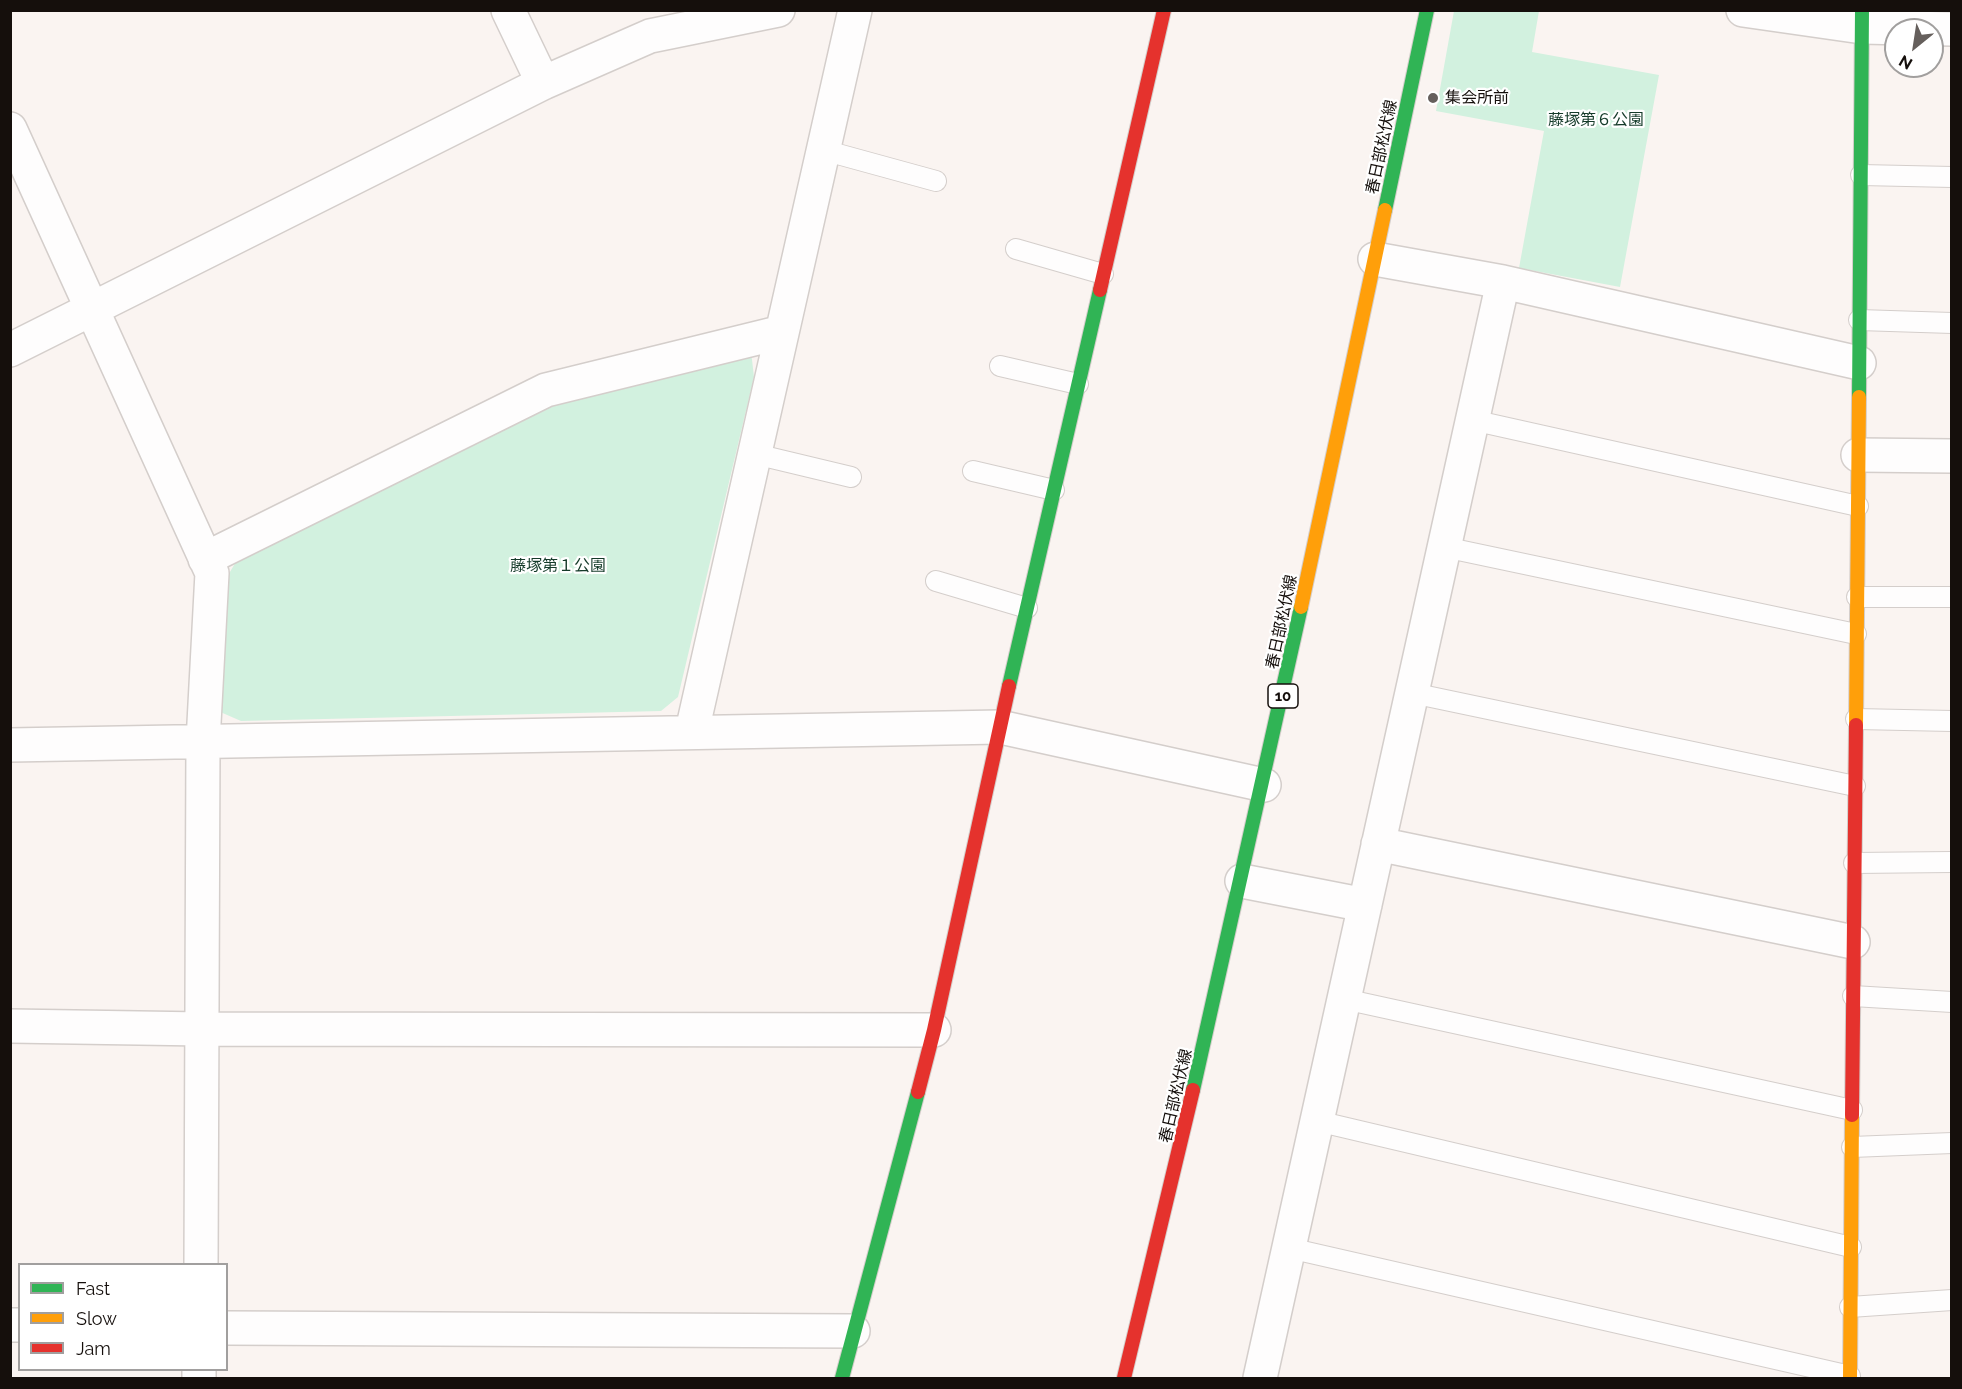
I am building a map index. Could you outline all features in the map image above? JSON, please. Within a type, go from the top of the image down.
[{"type":"street","points":[[508,10],[543,83]]},
{"type":"street","points":[[10,350],[94,310],[543,83],[650,36],[778,10]]},
{"type":"street","points":[[692,731],[855,11],[850,10]]},
{"type":"street","points":[[842,1378],[934,1030],[1000,727],[1164,10]]},
{"type":"street","name":"春日部松伏線","points":[[1124,1378],[1264,785],[1427,10]]},
{"type":"street","points":[[1743,10],[1862,19],[1952,29]]},
{"type":"street","points":[[1850,1377],[1862,19]]},
{"type":"street","points":[[10,129],[212,573],[203,742],[201,1263]]},
{"type":"street","points":[[1375,260],[1503,282],[1859,363]]},
{"type":"street","points":[[1260,1378],[1503,282]]},
{"type":"street","points":[[205,559],[546,390],[782,332]]},
{"type":"street","points":[[1858,455],[1952,456]]},
{"type":"street","points":[[10,745],[1000,727],[1264,785]]},
{"type":"street","points":[[1378,844],[1853,942]]},
{"type":"street","points":[[1242,881],[1365,905]]},
{"type":"street","points":[[10,1026],[203,1029],[934,1030]]},
{"type":"street","points":[[228,1328],[853,1331]]},
{"type":"lane","points":[[824,150],[936,181]]},
{"type":"lane","points":[[1861,175],[1952,177]]},
{"type":"lane","points":[[1016,249],[1103,274]]},
{"type":"lane","points":[[1859,320],[1952,323]]},
{"type":"lane","points":[[1000,366],[1078,384]]},
{"type":"lane","points":[[1472,420],[1858,506]]},
{"type":"lane","points":[[755,454],[851,477]]},
{"type":"lane","points":[[973,471],[1054,490]]},
{"type":"lane","points":[[1444,547],[1856,634]]},
{"type":"lane","points":[[936,581],[1027,608]]},
{"type":"lane","points":[[1857,597],[1952,597]]},
{"type":"lane","points":[[1412,693],[1855,786]]},
{"type":"lane","points":[[1856,719],[1952,721]]},
{"type":"lane","points":[[1854,863],[1952,862]]},
{"type":"lane","points":[[1853,996],[1952,1002]]},
{"type":"lane","points":[[1344,999],[1852,1110]]},
{"type":"lane","points":[[1317,1121],[1851,1247]]},
{"type":"lane","points":[[1852,1147],[1952,1143]]},
{"type":"lane","points":[[1289,1248],[1850,1377]]},
{"type":"lane","points":[[1850,1307],[1952,1300]]},
{"type":"green space","name":"藤塚第６公園","points":[[1454,11],[1539,11],[1532,52],[1659,75],[1620,287],[1519,268],[1544,131],[1436,111]]},
{"type":"green space","name":"藤塚第１公園","points":[[751,351],[754,377],[678,697],[661,711],[241,721],[218,711],[224,582],[237,560],[560,403]]},
{"type":"traffic: fast","points":[[1385,210],[1427,10]]},
{"type":"traffic: fast","points":[[1859,397],[1862,10]]},
{"type":"traffic: fast","points":[[1009,686],[1100,290]]},
{"type":"traffic: fast","points":[[1193,1090],[1301,607]]},
{"type":"traffic: fast","points":[[842,1378],[918,1092]]},
{"type":"traffic: slow","points":[[1301,607],[1385,210]]},
{"type":"traffic: slow","points":[[1856,725],[1859,397]]},
{"type":"traffic: slow","points":[[1850,1378],[1852,1115]]},
{"type":"traffic: jam","points":[[1100,290],[1164,10]]},
{"type":"traffic: jam","points":[[918,1092],[934,1030],[1009,686]]},
{"type":"traffic: jam","points":[[1852,1115],[1856,725]]},
{"type":"traffic: jam","points":[[1124,1378],[1193,1090]]},
{"type":"place","name":"集会所前","points":[[1433,98]]}]
